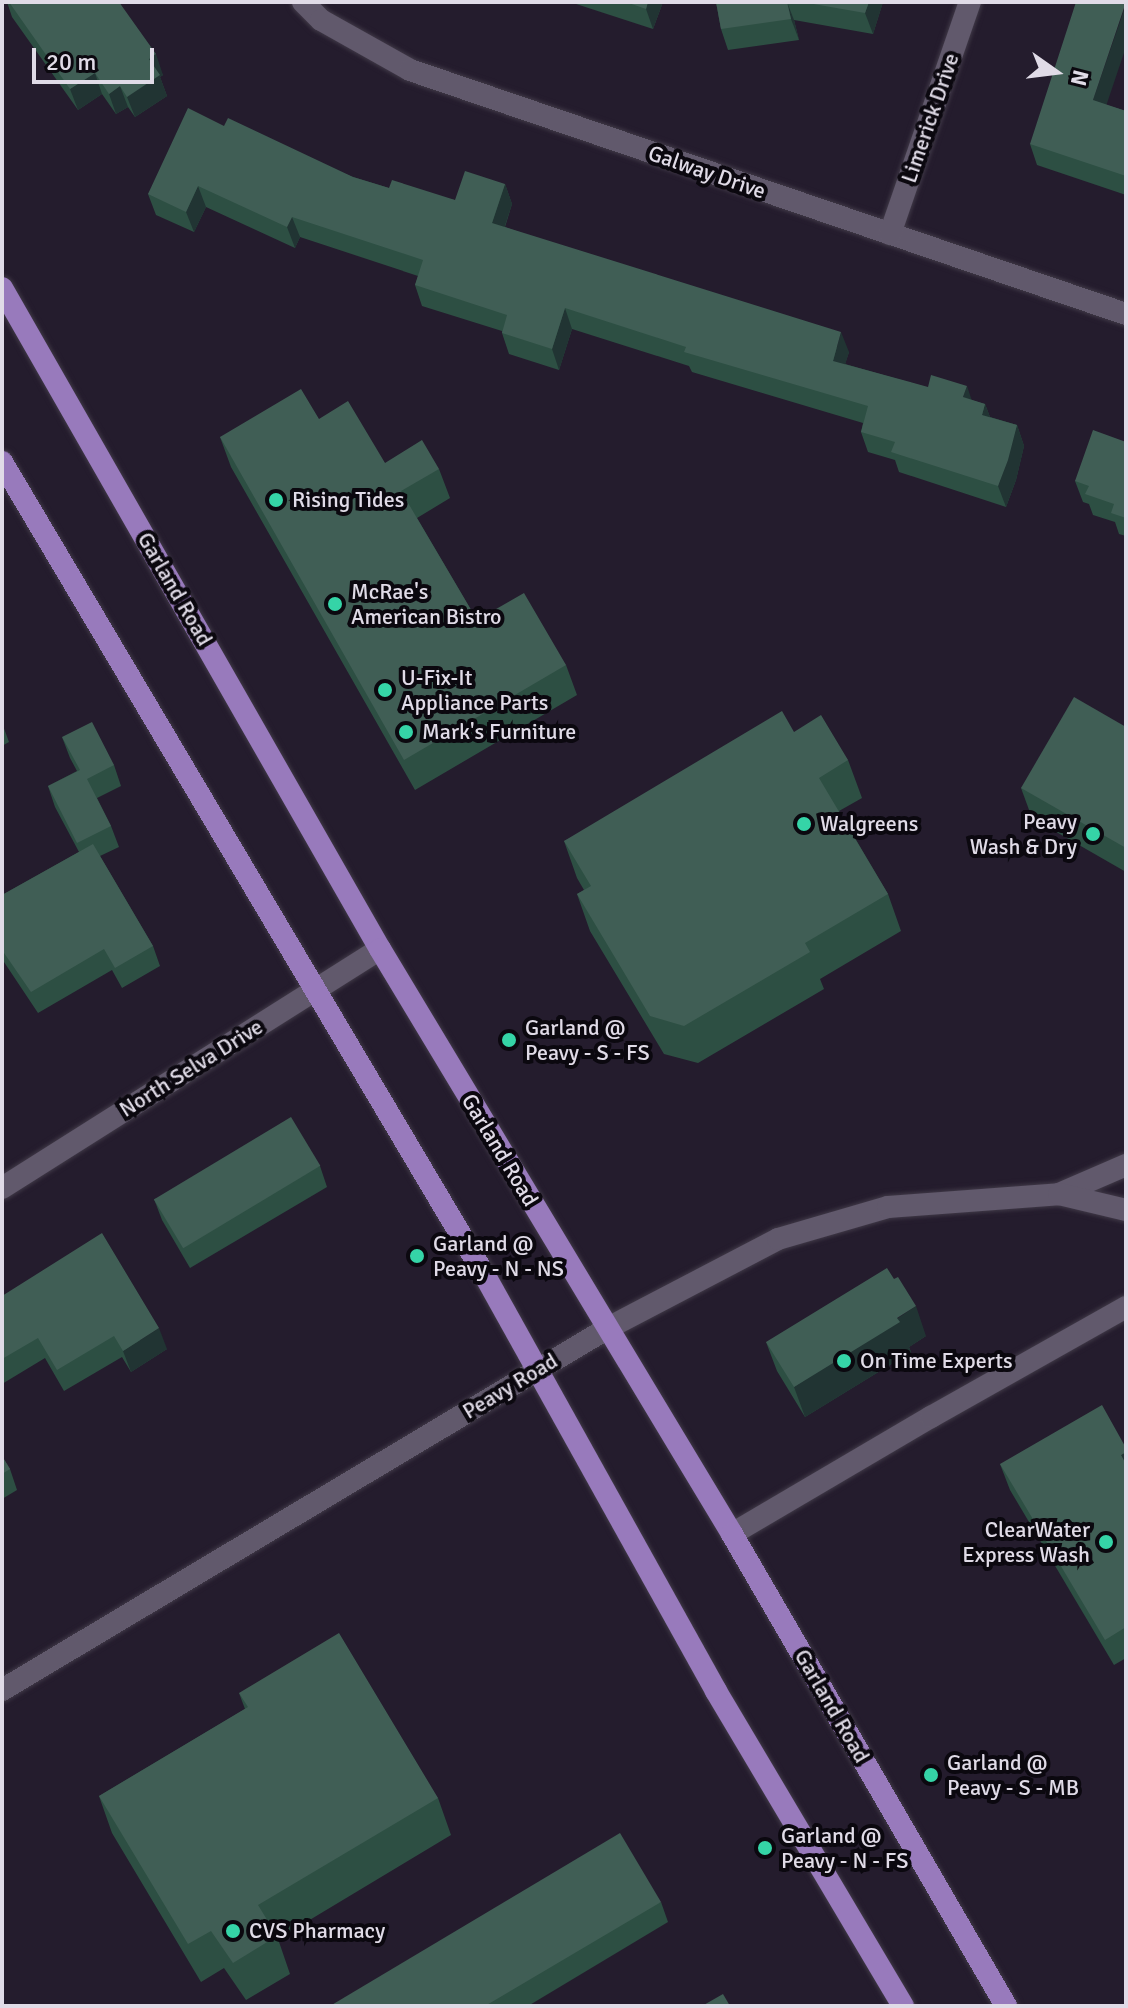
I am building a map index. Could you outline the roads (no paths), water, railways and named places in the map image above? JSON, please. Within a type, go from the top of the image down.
[{"type":"main road","name":"Garland Road","points":[[2,288],[380,949],[732,1534],[1006,2006]]},
{"type":"main road","points":[[2,462],[538,1370],[716,1691],[903,2006]]},
{"type":"street","name":"Galway Drive","points":[[303,2],[321,20],[410,70],[1126,314]]},
{"type":"street","name":"Limerick Drive","points":[[890,234],[970,2]]},
{"type":"street","name":"North Selva Drive","points":[[2,1188],[380,949]]},
{"type":"street","name":"Peavy Road","points":[[1059,1194],[1126,1165]]},
{"type":"street","name":"Peavy Road","points":[[2,1690],[608,1328],[724,1265],[819,1224],[888,1207],[1059,1194],[1126,1210]]},
{"type":"street","points":[[732,1534],[1126,1307]]},
{"type":"place","name":"Rising Tides","points":[[276,500]]},
{"type":"place","name":"McRae's American Bistro","points":[[335,604]]},
{"type":"place","name":"U-Fix-It Appliance Parts","points":[[385,690]]},
{"type":"place","name":"Mark's Furniture","points":[[406,732]]},
{"type":"place","name":"Walgreens","points":[[804,824]]},
{"type":"place","name":"Peavy Wash & Dry","points":[[1093,834]]},
{"type":"place","name":"Garland @ Peavy - S - FS","points":[[509,1040]]},
{"type":"place","name":"Garland @ Peavy - N - NS","points":[[417,1256]]},
{"type":"place","name":"On Time Experts","points":[[844,1361]]},
{"type":"place","name":"ClearWater Express Wash","points":[[1106,1542]]},
{"type":"place","name":"Garland @ Peavy - S - MB","points":[[931,1775]]},
{"type":"place","name":"Garland @ Peavy - N - FS","points":[[765,1848]]},
{"type":"place","name":"CVS Pharmacy","points":[[233,1931]]}]
